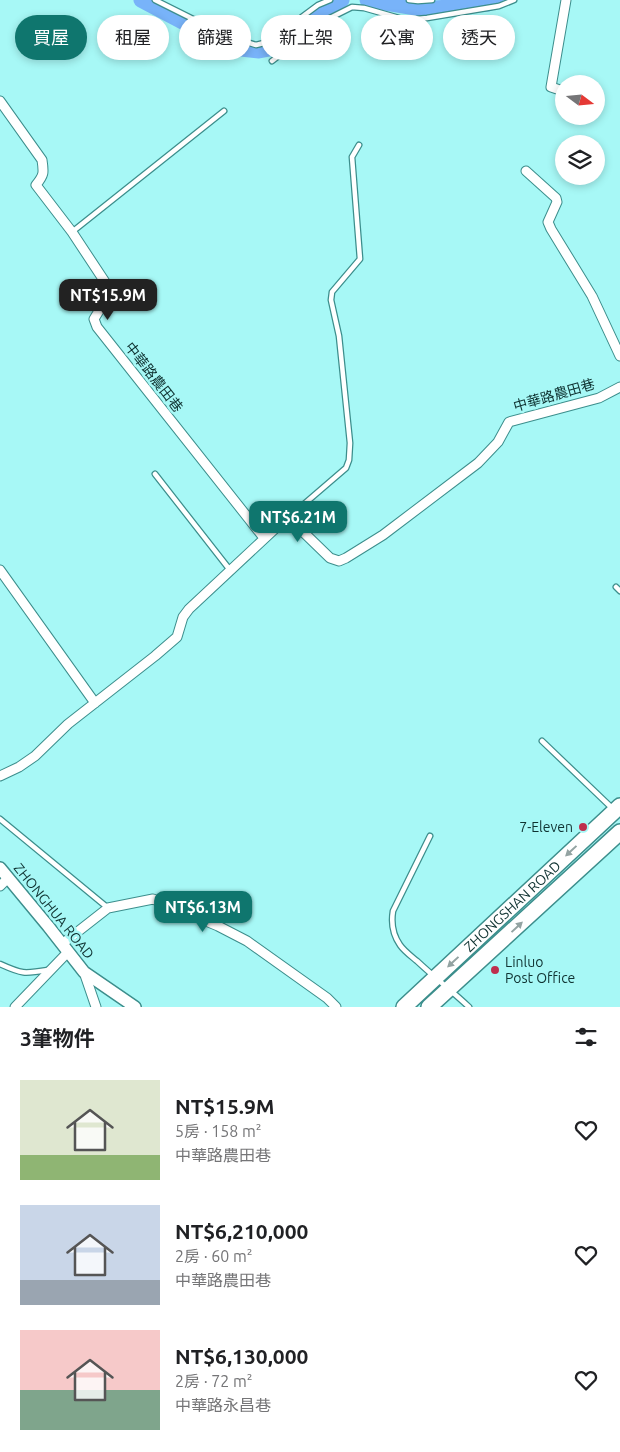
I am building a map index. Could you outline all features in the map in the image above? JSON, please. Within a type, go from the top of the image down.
[{"type":"main road","name":"ZHONGSHAN ROAD","points":[[404,1007],[617,809]]},
{"type":"main road","name":"ZHONGSHAN ROAD","points":[[429,1007],[620,832]]},
{"type":"street","points":[[555,88],[551,87],[566,0]]},
{"type":"street","name":"中華路農田巷","points":[[0,101],[42,160],[44,172],[36,185],[72,232],[107,285],[108,296],[94,319],[97,328],[264,538]]},
{"type":"street","points":[[526,171],[556,198],[557,202],[548,222],[592,296],[620,356]]},
{"type":"street","name":"中華路農田巷","points":[[279,525],[288,523],[296,525],[330,558],[339,561],[383,536],[478,463],[498,442],[509,422],[600,398],[620,387]]},
{"type":"street","points":[[0,776],[19,767],[35,756],[68,724],[177,637],[183,617],[189,608],[279,525]]},
{"type":"street","points":[[0,570],[95,703]]},
{"type":"street","name":"ZHONGHUA ROAD","points":[[0,868],[4,882],[65,948],[84,972],[135,1007]]},
{"type":"street","points":[[14,1007],[52,970],[65,948],[108,908],[153,900],[218,926],[247,941],[327,998],[336,1007]]},
{"type":"street","points":[[84,972],[96,1007]]},
{"type":"lane","points":[[155,0],[227,36],[256,45],[268,42],[318,5],[330,0]]},
{"type":"lane","points":[[409,0],[432,0]]},
{"type":"lane","points":[[272,61],[324,21],[352,7],[364,8],[406,20],[499,6],[514,0]]},
{"type":"lane","points":[[72,232],[224,111]]},
{"type":"lane","points":[[279,525],[346,468],[349,460],[350,443],[339,336],[331,300],[332,292],[360,259],[352,158],[358,145]]},
{"type":"lane","points":[[155,474],[230,570]]},
{"type":"lane","points":[[542,741],[617,809]]},
{"type":"lane","points":[[0,818],[108,908]]},
{"type":"lane","points":[[430,836],[393,911],[392,920],[395,935],[400,945],[469,1007]]},
{"type":"lane","points":[[0,964],[27,974],[52,970]]},
{"type":"waterway","points":[[141,0],[232,48],[259,51],[275,48],[342,0]]},
{"type":"waterway","points":[[367,0],[422,9],[488,4],[496,0]]},
{"type":"place","name":"7-Eleven","points":[[583,827]]},
{"type":"place","name":"Linluo Post Office","points":[[495,970]]}]
